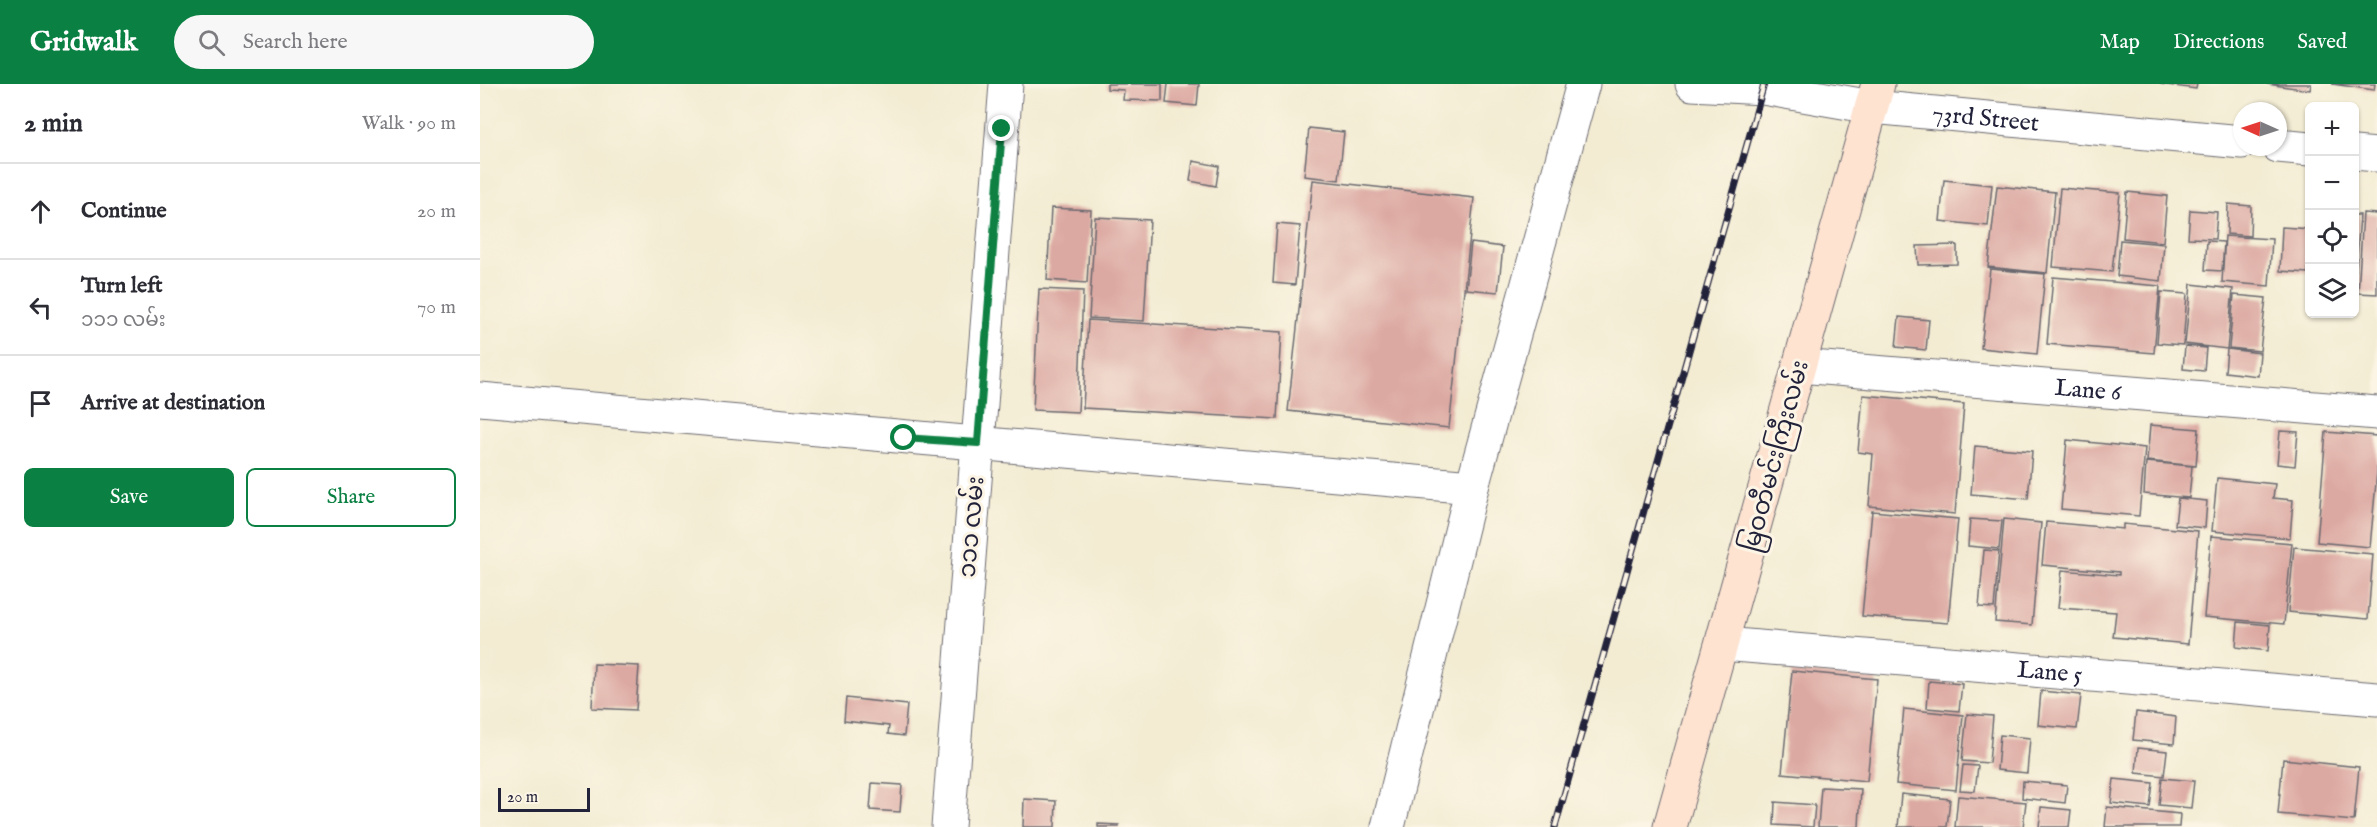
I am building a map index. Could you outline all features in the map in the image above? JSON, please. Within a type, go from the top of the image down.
[{"type":"main road","name":"မြဝတီမင်းကြီးလမ်း","points":[[1670,827],[1875,95]]},
{"type":"street","name":"၁၁၁ လမ်း","points":[[948,827],[1006,84]]},
{"type":"street","points":[[1388,827],[1472,487],[1583,84]]},
{"type":"street","name":"73rd Street","points":[[1692,84],[1875,95],[2233,141]]},
{"type":"street","points":[[2287,147],[2305,148]]},
{"type":"street","points":[[2359,153],[2377,155]]},
{"type":"street","name":"Lane 6","points":[[1799,366],[2377,413]]},
{"type":"street","points":[[480,399],[1472,487]]},
{"type":"street","name":"Lane 5","points":[[1723,644],[2377,699]]},
{"type":"building","points":[[1107,84],[1162,84],[1162,101],[1123,100],[1124,90],[1107,89]]},
{"type":"building","points":[[1168,84],[1199,84],[1197,106],[1166,103]]},
{"type":"building","points":[[2160,84],[2197,84],[2196,89]]},
{"type":"building","points":[[2267,84],[2311,84],[2310,90]]},
{"type":"building","points":[[2332,84],[2375,84],[2374,90]]},
{"type":"building","points":[[1309,128],[1344,132],[1339,180],[1304,176]]},
{"type":"building","points":[[1193,161],[1219,166],[1216,186],[1190,181]]},
{"type":"building","points":[[1313,180],[1474,198],[1449,428],[1288,411]]},
{"type":"building","points":[[1944,180],[1992,185],[1988,226],[1940,221]]},
{"type":"building","points":[[1997,186],[2055,192],[2047,273],[1988,267]]},
{"type":"building","points":[[2060,188],[2120,193],[2112,272],[2053,267]]},
{"type":"building","points":[[2127,192],[2167,196],[2163,242],[2123,238]]},
{"type":"building","points":[[2228,204],[2251,206],[2250,236],[2227,234]]},
{"type":"building","points":[[1051,208],[1091,210],[1087,283],[1047,280]]},
{"type":"building","points":[[2190,210],[2217,212],[2215,239],[2188,238]]},
{"type":"building","points":[[2363,213],[2377,214],[2377,294],[2359,293]]},
{"type":"building","points":[[1095,217],[1150,220],[1144,321],[1089,318]]},
{"type":"building","points":[[1277,224],[1300,226],[1295,285],[1273,283]]},
{"type":"building","points":[[2282,227],[2305,229],[2305,273],[2280,271]]},
{"type":"building","points":[[2225,236],[2272,239],[2269,286],[2222,282]]},
{"type":"building","points":[[2120,240],[2164,244],[2161,281],[2117,276]]},
{"type":"building","points":[[2207,241],[2224,242],[2222,271],[2205,270]]},
{"type":"building","points":[[1471,243],[1503,247],[1498,292],[1466,289]]},
{"type":"building","points":[[1957,245],[1957,264],[1918,265],[1917,246]]},
{"type":"building","points":[[1990,269],[2045,274],[2037,354],[1981,348]]},
{"type":"building","points":[[2053,277],[2160,286],[2154,353],[2047,344]]},
{"type":"building","points":[[2191,284],[2233,289],[2227,349],[2185,344]]},
{"type":"building","points":[[1039,289],[1083,291],[1078,412],[1033,410]]},
{"type":"building","points":[[2161,292],[2187,294],[2183,345],[2157,343]]},
{"type":"building","points":[[2234,295],[2266,298],[2260,351],[2229,348]]},
{"type":"building","points":[[1899,317],[1929,320],[1926,350],[1896,347]]},
{"type":"building","points":[[1088,320],[1282,332],[1277,419],[1083,408]]},
{"type":"building","points":[[2185,346],[2206,348],[2204,371],[2183,369]]},
{"type":"building","points":[[2227,349],[2260,353],[2258,376],[2225,372]]},
{"type":"building","points":[[1863,395],[1964,404],[1955,514],[1869,506],[1873,454],[1858,452]]},
{"type":"building","points":[[2150,425],[2199,429],[2196,466],[2147,461]]},
{"type":"building","points":[[2280,431],[2298,432],[2295,466],[2277,464]]},
{"type":"building","points":[[2326,432],[2377,436],[2377,472],[2370,547],[2317,542]]},
{"type":"building","points":[[2067,440],[2145,448],[2139,516],[2061,509]]},
{"type":"building","points":[[1975,446],[2032,451],[2028,499],[1971,494]]},
{"type":"building","points":[[2146,462],[2192,466],[2189,498],[2144,494]]},
{"type":"building","points":[[2217,478],[2275,484],[2273,498],[2293,500],[2290,538],[2212,531]]},
{"type":"building","points":[[2178,498],[2207,501],[2205,528],[2175,525]]},
{"type":"building","points":[[1872,511],[1958,519],[1948,623],[1862,616]]},
{"type":"building","points":[[1970,519],[2002,521],[1999,549],[1968,546]]},
{"type":"building","points":[[2004,519],[2041,523],[2032,625],[1995,622]]},
{"type":"building","points":[[2046,522],[2123,529],[2123,524],[2198,531],[2188,644],[2113,637],[2116,612],[2058,608],[2062,570],[2119,575],[2119,572],[2042,565]]},
{"type":"building","points":[[2211,536],[2292,543],[2284,624],[2204,617]]},
{"type":"building","points":[[2294,547],[2373,554],[2368,619],[2288,612]]},
{"type":"building","points":[[1984,550],[1999,551],[1994,608],[1979,607]]},
{"type":"building","points":[[2238,622],[2270,625],[2268,651],[2236,647]]},
{"type":"building","points":[[594,664],[639,666],[636,710],[592,708]]},
{"type":"building","points":[[1792,671],[1877,679],[1867,781],[1782,773]]},
{"type":"building","points":[[1929,681],[1962,684],[1959,711],[1927,708]]},
{"type":"building","points":[[2041,691],[2081,695],[2077,729],[2038,725]]},
{"type":"building","points":[[846,698],[907,705],[904,736],[888,734],[889,726],[844,721]]},
{"type":"building","points":[[1904,709],[1963,715],[1956,790],[1896,784]]},
{"type":"building","points":[[2136,712],[2176,717],[2174,744],[2133,740]]},
{"type":"building","points":[[1967,714],[1993,716],[1989,763],[1962,761]]},
{"type":"building","points":[[2000,735],[2030,738],[2027,773],[1997,770]]},
{"type":"building","points":[[2138,748],[2167,751],[2164,776],[2136,773]]},
{"type":"building","points":[[2283,759],[2359,767],[2354,821],[2278,814]]},
{"type":"building","points":[[1963,765],[1978,766],[1975,791],[1960,790]]},
{"type":"building","points":[[2162,778],[2194,781],[2191,808],[2159,805]]},
{"type":"building","points":[[2114,779],[2153,783],[2150,807],[2111,803]]},
{"type":"building","points":[[2023,781],[2067,785],[2065,803],[2022,798]]},
{"type":"building","points":[[872,783],[902,785],[900,812],[870,810]]},
{"type":"building","points":[[1821,787],[1861,789],[1859,827],[1818,827]]},
{"type":"building","points":[[1901,794],[1950,799],[1947,827],[1898,827]]},
{"type":"building","points":[[1958,796],[2026,802],[2023,827],[1955,827]]},
{"type":"building","points":[[1024,799],[1056,801],[1055,827],[1023,827]]},
{"type":"building","points":[[1775,802],[1815,805],[1813,827],[1774,825]]},
{"type":"building","points":[[2041,807],[2071,810],[2069,827],[2039,827]]},
{"type":"building","points":[[2107,807],[2180,814],[2179,827],[2105,827]]},
{"type":"building","points":[[1098,824],[1119,825],[1119,827],[1098,827]]},
{"type":"railway","points":[[1555,827],[1764,84]]},
{"type":"route","points":[[904,438],[978,443],[1002,129]]}]
